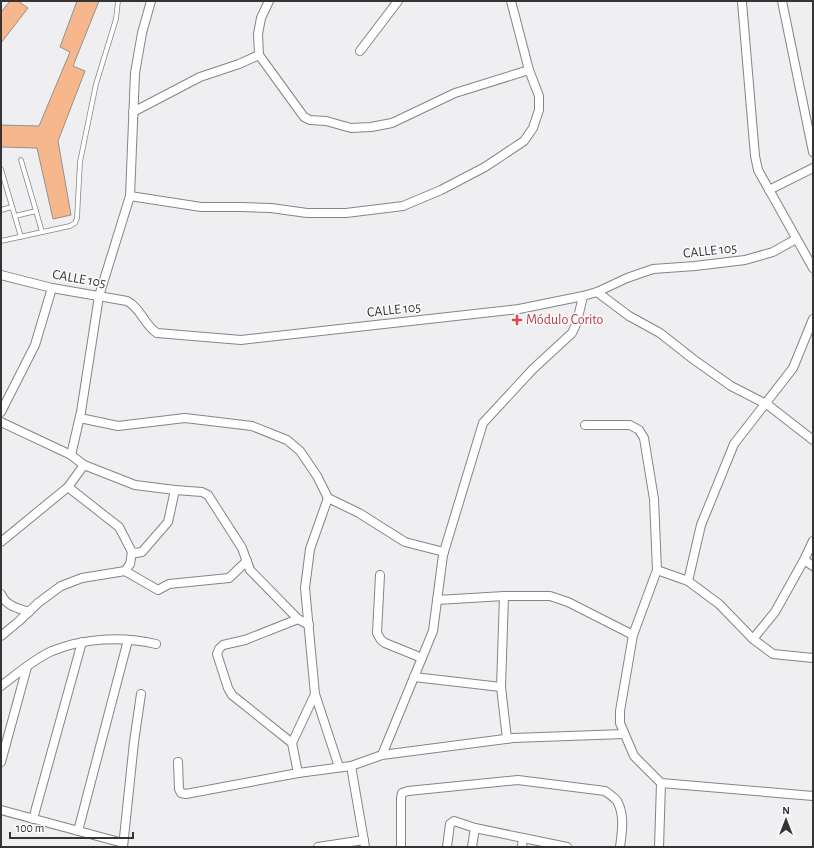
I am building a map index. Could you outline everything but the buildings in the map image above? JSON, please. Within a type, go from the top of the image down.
[{"type":"street","points":[[71,455],[80,418],[99,296],[130,196],[135,73],[142,33],[151,1]]},
{"type":"street","points":[[269,1],[261,18],[258,34],[259,56],[304,117],[310,120],[326,121],[351,128],[371,127],[392,123],[455,93],[529,70]]},
{"type":"street","points":[[360,51],[398,1]]},
{"type":"street","points":[[130,196],[201,207],[271,208],[307,213],[346,213],[403,206],[441,190],[485,167],[524,141],[533,128],[539,110],[539,96],[529,70],[511,1]]},
{"type":"street","points":[[741,1],[755,156],[758,170],[813,268]]},
{"type":"street","points":[[782,1],[813,152]]},
{"type":"street","points":[[134,112],[200,77],[259,56]]},
{"type":"street","points":[[769,190],[813,168]]},
{"type":"street","name":"CALLE 105","points":[[1,275],[52,288],[127,301],[135,305],[152,330],[157,333],[241,340],[519,309],[597,292],[627,278],[653,269],[745,260],[773,252],[796,239]]},
{"type":"street","points":[[1,412],[35,345],[52,288]]},
{"type":"street","points":[[597,292],[629,316],[660,333],[693,360],[731,386],[765,403],[813,440]]},
{"type":"street","points":[[382,756],[433,631],[444,552],[483,423],[533,369],[572,333],[583,296]]},
{"type":"street","points":[[688,581],[701,525],[734,444],[793,368],[813,319]]},
{"type":"street","points":[[80,418],[118,426],[185,418],[252,426],[287,440],[300,450],[317,476],[328,498],[359,513],[405,542],[444,552]]},
{"type":"street","points":[[1,422],[71,455],[84,464],[135,485],[202,492],[208,495],[242,548],[250,570],[298,619],[309,625]]},
{"type":"street","points":[[585,425],[630,425],[639,430],[644,438],[654,499],[657,570],[633,635],[620,711],[620,722],[634,756],[661,783],[813,796]]},
{"type":"street","points":[[1,542],[68,487],[84,464]]},
{"type":"street","points":[[68,487],[119,527],[132,552],[130,564],[125,571]]},
{"type":"street","points":[[132,552],[142,552],[168,522],[175,490]]},
{"type":"street","points":[[328,498],[310,549],[305,588],[315,694],[339,767]]},
{"type":"street","points":[[753,639],[775,612],[813,541]]},
{"type":"street","points":[[804,560],[813,566]]},
{"type":"street","points":[[1,636],[38,603],[61,586],[82,578],[125,571],[158,590],[169,584],[229,578],[247,561]]},
{"type":"street","points":[[657,570],[688,581],[719,604],[753,639],[773,654],[813,658]]},
{"type":"street","points":[[380,575],[377,634],[380,640],[422,658]]},
{"type":"street","points":[[1,594],[4,600],[11,606],[29,612]]},
{"type":"street","points":[[437,600],[504,596],[550,596],[568,602],[633,635]]},
{"type":"street","points":[[504,596],[500,687],[507,739]]},
{"type":"street","points":[[292,743],[232,695],[228,688],[217,654],[223,645],[245,640],[298,619]]},
{"type":"street","points":[[1,686],[27,667],[52,652],[82,642],[107,639],[145,641],[156,644]]},
{"type":"street","points":[[78,831],[128,640]]},
{"type":"street","points":[[33,819],[82,642]]},
{"type":"street","points":[[1,762],[27,667]]},
{"type":"street","points":[[414,677],[500,687]]},
{"type":"street","points":[[1,810],[123,845],[134,742],[141,694]]},
{"type":"street","points":[[298,773],[292,743],[315,694]]},
{"type":"street","points":[[178,762],[179,789],[181,793],[186,794],[298,773],[351,766],[382,756],[507,739],[624,734]]},
{"type":"street","points":[[318,847],[364,843],[351,766]]},
{"type":"street","points":[[401,847],[400,798],[402,793],[408,790],[518,780],[605,791],[616,800],[621,811],[623,823],[620,847]]},
{"type":"street","points":[[660,847],[661,783]]},
{"type":"street","points":[[447,847],[450,824],[454,821],[475,828],[567,847]]},
{"type":"street","points":[[472,847],[475,828]]},
{"type":"street","points":[[522,847],[523,838]]},
{"type":"lane","points":[[1,241],[70,226],[75,223],[78,218],[80,162],[96,84],[116,19],[118,1]]},
{"type":"lane","points":[[21,160],[42,232]]},
{"type":"lane","points":[[1,169],[3,181],[21,237]]},
{"type":"lane","points":[[1,210],[12,206]]},
{"type":"lane","points":[[15,216],[36,211]]},
{"type":"place","name":"Módulo Corito","points":[[517,320]]}]
